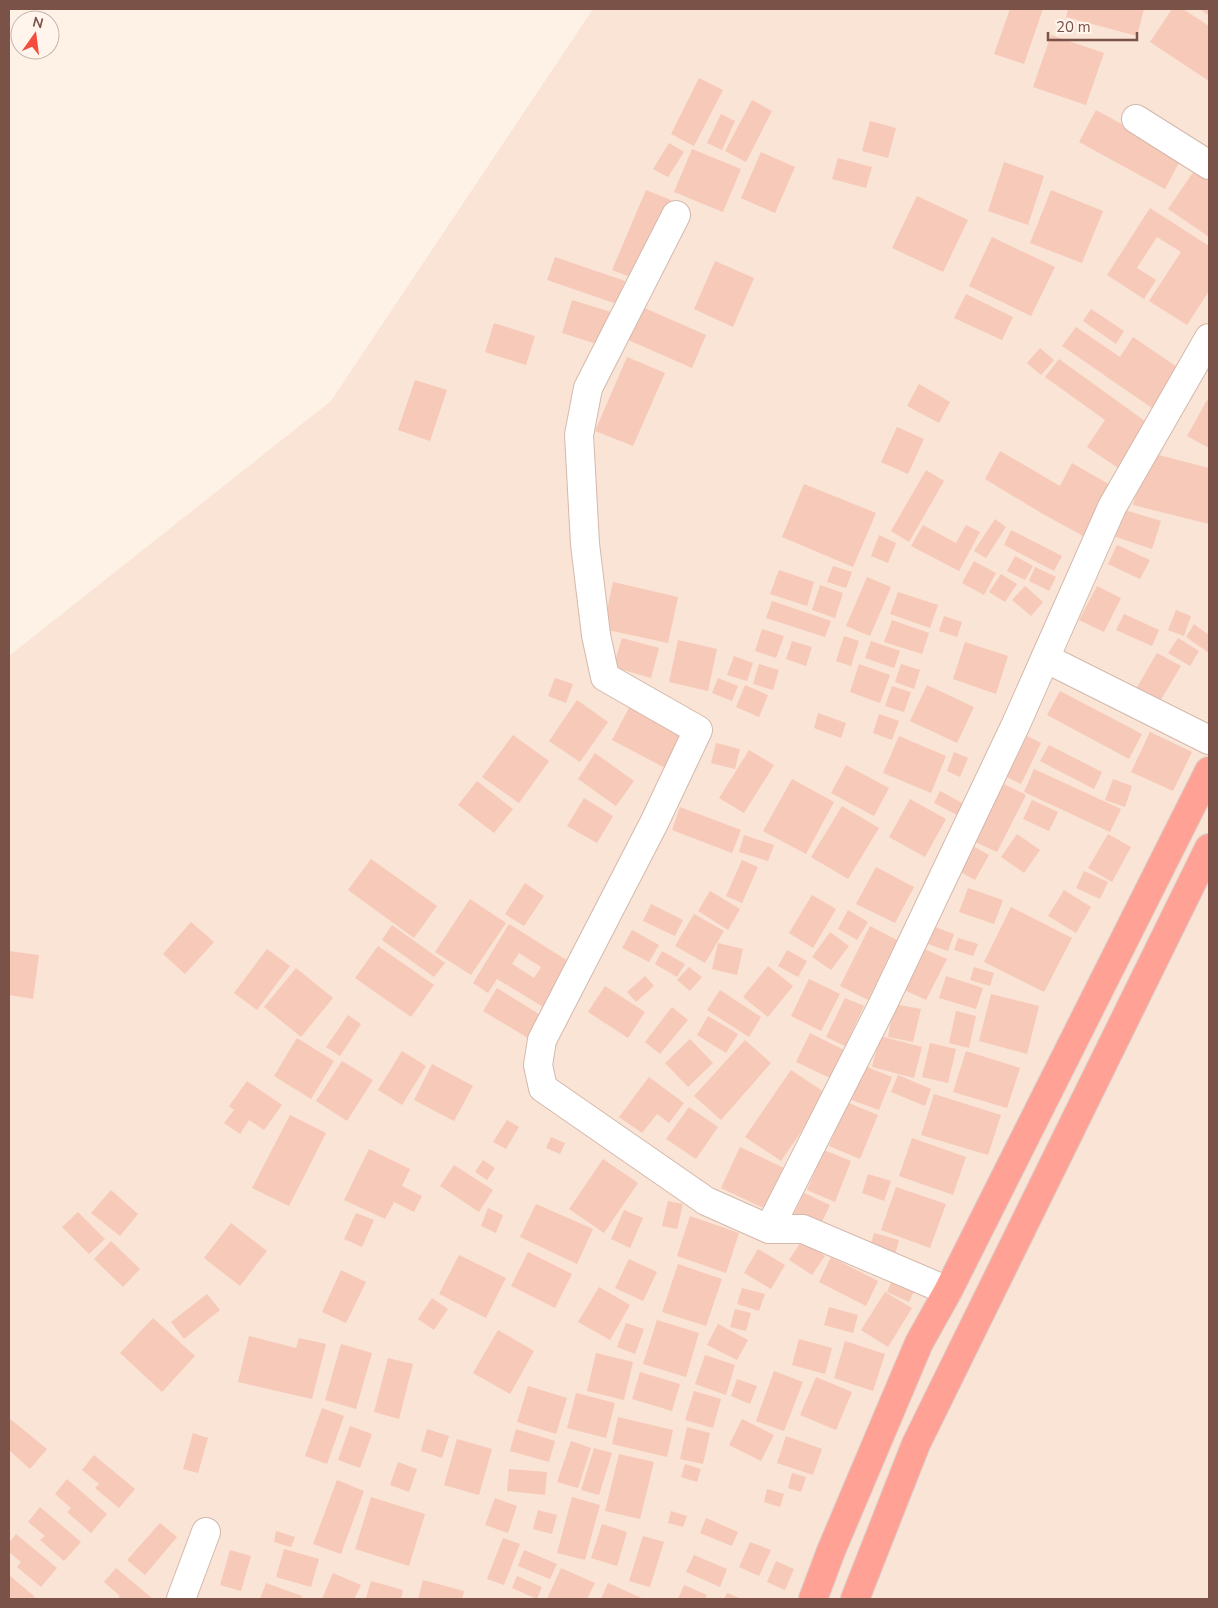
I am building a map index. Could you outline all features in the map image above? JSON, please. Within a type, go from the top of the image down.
[{"type":"highway","points":[[813,1599],[831,1551],[919,1343],[948,1291],[1209,771]]},
{"type":"highway","points":[[855,1599],[916,1444],[1209,848]]},
{"type":"street","points":[[1136,119],[1209,164]]},
{"type":"street","points":[[676,215],[588,388],[579,435],[585,544],[596,635],[605,677],[698,730],[654,823],[542,1040],[538,1065],[543,1088],[706,1201],[769,1229],[803,1229],[948,1291]]},
{"type":"street","points":[[769,1229],[888,995],[1016,724],[1112,507],[1209,338]]},
{"type":"street","points":[[1045,658],[1209,740]]},
{"type":"street","points":[[181,1599],[206,1532]]},
{"type":"shaded area","points":[[593,9],[1209,9],[1209,1599],[9,1599],[9,656],[331,401]]},
{"type":"building","points":[[1010,9],[1043,9],[1024,64],[994,54]]},
{"type":"building","points":[[1068,9],[1144,9],[1137,36],[1066,17]]},
{"type":"building","points":[[1172,9],[1183,9],[1209,26],[1209,81],[1150,42]]},
{"type":"building","points":[[1200,9],[1209,9],[1209,14],[1208,15]]},
{"type":"building","points":[[1051,35],[1104,53],[1086,105],[1033,87]]},
{"type":"building","points":[[699,78],[723,90],[694,146],[671,134]]},
{"type":"building","points":[[752,100],[772,111],[746,162],[725,151]]},
{"type":"building","points":[[1096,110],[1182,157],[1165,189],[1079,142]]},
{"type":"building","points":[[721,114],[735,121],[722,150],[707,143]]},
{"type":"building","points":[[870,121],[896,128],[888,158],[862,151]]},
{"type":"building","points":[[669,143],[684,152],[668,177],[653,169]]},
{"type":"building","points":[[692,149],[741,169],[723,212],[674,192]]},
{"type":"building","points":[[761,152],[795,167],[775,213],[741,198]]},
{"type":"building","points":[[838,158],[872,167],[866,188],[832,179]]},
{"type":"building","points":[[1004,162],[1044,176],[1028,225],[988,211]]},
{"type":"building","points":[[1196,168],[1209,177],[1209,237],[1168,209]]},
{"type":"building","points":[[646,190],[671,200],[638,280],[612,270]]},
{"type":"building","points":[[1051,190],[1103,211],[1082,263],[1030,243]]},
{"type":"building","points":[[917,196],[968,220],[943,272],[892,248]]},
{"type":"building","points":[[1150,208],[1209,246],[1209,291],[1187,325],[1149,301],[1181,252],[1157,237],[1137,268],[1156,280],[1144,299],[1107,275]]},
{"type":"building","points":[[992,237],[1055,267],[1031,316],[969,286]]},
{"type":"building","points":[[555,257],[625,281],[617,304],[547,280]]},
{"type":"building","points":[[715,261],[754,278],[733,327],[694,309]]},
{"type":"building","points":[[966,294],[1013,317],[1002,340],[954,318]]},
{"type":"building","points":[[572,300],[611,312],[600,345],[562,333]]},
{"type":"building","points":[[640,306],[706,335],[692,368],[626,339]]},
{"type":"building","points":[[1091,309],[1124,331],[1116,344],[1083,321]]},
{"type":"building","points":[[494,323],[535,336],[526,365],[485,352]]},
{"type":"building","points":[[1076,327],[1120,357],[1133,337],[1180,369],[1152,408],[1062,346]]},
{"type":"building","points":[[1040,348],[1054,360],[1041,375],[1027,363]]},
{"type":"building","points":[[627,357],[665,373],[633,446],[595,431]]},
{"type":"building","points":[[1059,359],[1149,424],[1118,468],[1087,447],[1105,420],[1045,377]]},
{"type":"building","points":[[415,380],[447,390],[430,441],[398,430]]},
{"type":"building","points":[[919,384],[950,402],[939,423],[907,406]]},
{"type":"building","points":[[1207,400],[1209,402],[1209,448],[1187,436]]},
{"type":"building","points":[[897,427],[924,439],[908,474],[881,462]]},
{"type":"building","points":[[1000,451],[1060,486],[1072,463],[1112,486],[1083,536],[985,479]]},
{"type":"building","points":[[1147,452],[1209,468],[1209,524],[1133,505]]},
{"type":"building","points":[[926,470],[944,481],[909,542],[891,531]]},
{"type":"building","points":[[804,484],[876,513],[853,567],[782,537]]},
{"type":"building","points":[[1118,508],[1161,521],[1152,549],[1110,535]]},
{"type":"building","points":[[995,519],[1006,527],[986,558],[974,551]]},
{"type":"building","points":[[923,525],[956,543],[966,525],[980,532],[959,571],[911,546]]},
{"type":"building","points":[[1011,530],[1062,556],[1054,571],[1004,545]]},
{"type":"building","points":[[879,535],[896,543],[888,563],[871,556]]},
{"type":"building","points":[[1117,545],[1150,560],[1140,579],[1108,564]]},
{"type":"building","points":[[1015,556],[1033,566],[1025,580],[1007,571]]},
{"type":"building","points":[[974,561],[996,573],[984,595],[962,583]]},
{"type":"building","points":[[833,566],[852,572],[846,588],[827,582]]},
{"type":"building","points":[[1035,567],[1056,577],[1049,591],[1029,581]]},
{"type":"building","points":[[779,570],[814,582],[807,606],[770,594]]},
{"type":"building","points":[[1001,574],[1017,584],[1005,602],[989,592]]},
{"type":"building","points":[[867,577],[891,587],[870,636],[846,626]]},
{"type":"building","points":[[613,582],[678,597],[668,643],[603,629]]},
{"type":"building","points":[[820,585],[843,593],[835,618],[812,610]]},
{"type":"building","points":[[1025,586],[1043,602],[1031,616],[1012,600]]},
{"type":"building","points":[[1097,586],[1121,598],[1104,632],[1079,620]]},
{"type":"building","points":[[898,592],[938,605],[930,628],[890,614]]},
{"type":"building","points":[[772,601],[831,621],[825,637],[766,618]]},
{"type":"building","points":[[1176,610],[1191,616],[1184,636],[1168,630]]},
{"type":"building","points":[[1124,614],[1159,630],[1152,646],[1116,630]]},
{"type":"building","points":[[944,616],[962,622],[957,637],[939,631]]},
{"type":"building","points":[[892,620],[929,633],[922,654],[884,642]]},
{"type":"building","points":[[1194,624],[1209,635],[1209,653],[1186,637]]},
{"type":"building","points":[[762,629],[784,636],[776,658],[755,651]]},
{"type":"building","points":[[844,636],[859,641],[851,666],[836,661]]},
{"type":"building","points":[[622,638],[659,648],[651,678],[613,667]]},
{"type":"building","points":[[1178,638],[1199,651],[1190,666],[1168,653]]},
{"type":"building","points":[[678,640],[717,649],[708,691],[669,682]]},
{"type":"building","points":[[792,641],[812,647],[806,666],[786,659]]},
{"type":"building","points":[[871,641],[900,651],[894,668],[865,658]]},
{"type":"building","points":[[965,642],[1008,656],[996,694],[953,679]]},
{"type":"building","points":[[1157,653],[1181,666],[1156,708],[1133,694]]},
{"type":"building","points":[[734,656],[753,663],[747,681],[727,675]]},
{"type":"building","points":[[759,664],[779,670],[773,690],[753,684]]},
{"type":"building","points":[[859,664],[890,675],[880,703],[850,692]]},
{"type":"building","points":[[901,664],[920,670],[914,689],[895,682]]},
{"type":"building","points":[[555,678],[573,684],[566,703],[548,696]]},
{"type":"building","points":[[718,678],[738,686],[732,701],[712,693]]},
{"type":"building","points":[[745,685],[768,695],[759,717],[736,707]]},
{"type":"building","points":[[927,685],[974,707],[957,743],[910,721]]},
{"type":"building","points":[[892,686],[911,692],[904,712],[885,706]]},
{"type":"building","points":[[1060,691],[1142,734],[1129,759],[1047,715]]},
{"type":"building","points":[[577,700],[608,722],[580,762],[549,741]]},
{"type":"building","points":[[631,704],[686,732],[667,769],[612,740]]},
{"type":"building","points":[[818,713],[846,723],[841,738],[814,728]]},
{"type":"building","points":[[879,714],[899,721],[892,740],[873,733]]},
{"type":"building","points":[[1150,732],[1192,752],[1173,791],[1131,772]]},
{"type":"building","points":[[513,735],[549,761],[519,803],[482,777]]},
{"type":"building","points":[[899,736],[946,756],[931,793],[883,773]]},
{"type":"building","points":[[1027,736],[1041,743],[1021,784],[1007,777]]},
{"type":"building","points":[[716,743],[740,749],[735,769],[711,763]]},
{"type":"building","points":[[1049,745],[1102,772],[1094,789],[1040,761]]},
{"type":"building","points":[[749,750],[774,765],[744,813],[719,798]]},
{"type":"building","points":[[954,752],[968,758],[960,777],[947,771]]},
{"type":"building","points":[[595,753],[634,781],[616,806],[578,779]]},
{"type":"building","points":[[846,765],[889,788],[874,816],[831,793]]},
{"type":"building","points":[[1034,769],[1121,809],[1110,832],[1024,792]]},
{"type":"building","points":[[792,779],[834,802],[806,854],[763,831]]},
{"type":"building","points":[[1113,779],[1132,786],[1125,807],[1105,800]]},
{"type":"building","points":[[477,781],[513,809],[494,833],[458,805]]},
{"type":"building","points":[[1002,783],[1026,795],[997,852],[973,841]]},
{"type":"building","points":[[940,791],[964,804],[957,815],[934,803]]},
{"type":"building","points":[[584,798],[613,816],[597,843],[567,826]]},
{"type":"building","points":[[910,799],[946,819],[925,857],[889,837]]},
{"type":"building","points":[[1032,800],[1058,812],[1049,831],[1023,819]]},
{"type":"building","points":[[842,806],[879,828],[848,879],[811,857]]},
{"type":"building","points":[[680,807],[741,830],[732,853],[672,830]]},
{"type":"building","points":[[1017,834],[1040,850],[1024,873],[1001,857]]},
{"type":"building","points":[[1108,834],[1131,847],[1112,882],[1088,868]]},
{"type":"building","points":[[744,835],[774,845],[768,861],[739,852]]},
{"type":"building","points":[[971,845],[989,855],[975,880],[957,870]]},
{"type":"building","points":[[371,859],[437,906],[414,938],[348,890]]},
{"type":"building","points":[[742,860],[758,867],[742,903],[726,896]]},
{"type":"building","points":[[876,867],[914,887],[895,923],[856,904]]},
{"type":"building","points":[[1084,871],[1108,882],[1100,899],[1076,888]]},
{"type":"building","points":[[525,883],[544,896],[524,926],[505,914]]},
{"type":"building","points":[[968,888],[1003,900],[994,924],[959,912]]},
{"type":"building","points":[[1064,890],[1091,907],[1076,933],[1048,916]]},
{"type":"building","points":[[710,891],[740,909],[728,930],[698,911]]},
{"type":"building","points":[[812,895],[836,909],[813,948],[789,933]]},
{"type":"building","points":[[470,899],[506,923],[471,975],[435,952]]},
{"type":"building","points":[[651,904],[683,920],[675,936],[643,921]]},
{"type":"building","points":[[1011,907],[1072,938],[1044,992],[984,962]]},
{"type":"building","points":[[848,910],[868,922],[857,940],[838,929]]},
{"type":"building","points":[[694,914],[724,931],[705,963],[675,946]]},
{"type":"building","points":[[191,922],[214,942],[185,974],[163,954]]},
{"type":"building","points":[[509,924],[573,964],[545,1008],[497,979],[488,993],[473,983]],"holes":[[[519,953],[541,967],[534,978],[512,964]]]},
{"type":"building","points":[[392,925],[445,963],[434,977],[382,940]]},
{"type":"building","points":[[870,926],[897,940],[868,1000],[840,986]]},
{"type":"building","points":[[932,926],[954,934],[948,951],[925,943]]},
{"type":"building","points":[[632,930],[659,945],[649,962],[622,948]]},
{"type":"building","points":[[830,932],[849,946],[831,970],[812,957]]},
{"type":"building","points":[[958,938],[978,944],[973,956],[954,950]]},
{"type":"building","points":[[718,943],[743,949],[737,975],[712,969]]},
{"type":"building","points":[[378,946],[434,985],[411,1017],[355,978]]},
{"type":"building","points":[[920,947],[947,959],[926,1000],[900,988]]},
{"type":"building","points":[[267,949],[290,966],[257,1010],[234,993]]},
{"type":"building","points":[[787,950],[807,961],[798,977],[778,966]]},
{"type":"building","points":[[9,951],[39,955],[33,999],[9,995]]},
{"type":"building","points":[[662,951],[685,964],[677,977],[655,964]]},
{"type":"building","points":[[768,966],[793,986],[768,1017],[743,997]]},
{"type":"building","points":[[689,967],[702,977],[690,991],[677,980]]},
{"type":"building","points":[[974,967],[994,973],[990,986],[970,980]]},
{"type":"building","points":[[296,968],[333,998],[301,1037],[264,1007]]},
{"type":"building","points":[[645,976],[654,986],[636,1002],[627,992]]},
{"type":"building","points":[[946,976],[983,988],[976,1009],[939,998]]},
{"type":"building","points":[[809,979],[840,994],[821,1031],[791,1016]]},
{"type":"building","points":[[605,986],[645,1012],[628,1038],[588,1012]]},
{"type":"building","points":[[497,988],[542,1016],[528,1038],[483,1011]]},
{"type":"building","points":[[720,990],[761,1017],[749,1037],[707,1010]]},
{"type":"building","points":[[991,994],[1039,1006],[1027,1054],[979,1041]]},
{"type":"building","points":[[845,998],[864,1006],[845,1046],[826,1037]]},
{"type":"building","points":[[894,1004],[921,1009],[913,1042],[888,1037]]},
{"type":"building","points":[[672,1007],[688,1020],[660,1054],[645,1042]]},
{"type":"building","points":[[956,1011],[976,1016],[969,1048],[949,1043]]},
{"type":"building","points":[[348,1015],[361,1024],[340,1056],[326,1047]]},
{"type":"building","points":[[708,1016],[738,1034],[726,1053],[697,1035]]},
{"type":"building","points":[[810,1033],[844,1050],[830,1078],[796,1062]]},
{"type":"building","points":[[880,1036],[922,1047],[914,1078],[872,1067]]},
{"type":"building","points":[[297,1038],[334,1061],[311,1099],[274,1076]]},
{"type":"building","points":[[690,1039],[713,1063],[688,1087],[665,1063]]},
{"type":"building","points":[[745,1040],[771,1063],[721,1120],[694,1096]]},
{"type":"building","points":[[930,1043],[956,1049],[948,1083],[922,1077]]},
{"type":"building","points":[[402,1051],[426,1066],[402,1105],[378,1090]]},
{"type":"building","points":[[966,1051],[1020,1068],[1007,1108],[953,1092]]},
{"type":"building","points":[[342,1061],[373,1080],[347,1121],[316,1101]]},
{"type":"building","points":[[432,1064],[473,1086],[454,1121],[414,1100]]},
{"type":"building","points":[[862,1065],[892,1077],[879,1110],[849,1099]]},
{"type":"building","points":[[791,1070],[827,1094],[781,1161],[745,1137]]},
{"type":"building","points":[[898,1075],[931,1089],[925,1106],[891,1092]]},
{"type":"building","points":[[649,1077],[684,1103],[669,1123],[657,1114],[642,1133],[619,1117]]},
{"type":"building","points":[[247,1081],[282,1105],[264,1130],[249,1120],[240,1134],[224,1123],[234,1110],[229,1106]]},
{"type":"building","points":[[934,1094],[1001,1115],[988,1155],[921,1135]]},
{"type":"building","points":[[846,1102],[878,1115],[860,1159],[829,1146]]},
{"type":"building","points":[[689,1107],[718,1127],[696,1159],[666,1139]]},
{"type":"building","points":[[290,1115],[326,1133],[289,1206],[252,1188]]},
{"type":"building","points":[[507,1120],[519,1127],[506,1149],[493,1142]]},
{"type":"building","points":[[551,1137],[565,1143],[560,1154],[546,1148]]},
{"type":"building","points":[[912,1138],[966,1157],[953,1195],[899,1176]]},
{"type":"building","points":[[740,1147],[788,1170],[768,1210],[721,1188]]},
{"type":"building","points":[[369,1149],[410,1169],[402,1186],[422,1196],[414,1212],[394,1202],[385,1219],[344,1200]]},
{"type":"building","points":[[824,1150],[851,1161],[835,1202],[807,1190]]},
{"type":"building","points":[[603,1159],[638,1183],[604,1233],[569,1209]]},
{"type":"building","points":[[483,1160],[495,1168],[487,1180],[475,1172]]},
{"type":"building","points":[[454,1165],[493,1190],[479,1212],[440,1186]]},
{"type":"building","points":[[868,1174],[891,1181],[884,1201],[862,1193]]},
{"type":"building","points":[[896,1187],[946,1204],[930,1248],[881,1230]]},
{"type":"building","points":[[111,1190],[138,1214],[120,1236],[91,1213]]},
{"type":"building","points":[[804,1193],[830,1205],[819,1228],[793,1216]]},
{"type":"building","points":[[668,1201],[683,1204],[677,1229],[662,1226]]},
{"type":"building","points":[[536,1204],[593,1229],[577,1264],[520,1237]]},
{"type":"building","points":[[488,1208],[503,1215],[496,1233],[481,1226]]},
{"type":"building","points":[[624,1210],[643,1218],[630,1248],[611,1239]]},
{"type":"building","points":[[78,1212],[105,1239],[89,1254],[62,1227]]},
{"type":"building","points":[[356,1213],[374,1220],[362,1247],[344,1239]]},
{"type":"building","points":[[690,1216],[739,1233],[726,1273],[677,1256]]},
{"type":"building","points":[[231,1223],[267,1251],[240,1286],[204,1258]]},
{"type":"building","points":[[874,1233],[899,1240],[895,1255],[870,1248]]},
{"type":"building","points":[[802,1240],[825,1256],[812,1275],[789,1260]]},
{"type":"building","points":[[111,1241],[140,1269],[123,1287],[94,1259]]},
{"type":"building","points":[[758,1249],[785,1265],[771,1289],[744,1273]]},
{"type":"building","points":[[528,1252],[572,1274],[555,1308],[511,1286]]},
{"type":"building","points":[[459,1255],[506,1278],[486,1318],[439,1294]]},
{"type":"building","points":[[831,1257],[878,1281],[866,1306],[819,1282]]},
{"type":"building","points":[[629,1259],[657,1272],[643,1301],[615,1288]]},
{"type":"building","points":[[678,1264],[722,1279],[706,1326],[662,1312]]},
{"type":"building","points":[[341,1270],[366,1282],[346,1323],[322,1312]]},
{"type":"building","points":[[895,1274],[917,1285],[909,1302],[887,1292]]},
{"type":"building","points":[[599,1287],[630,1305],[610,1340],[578,1322]]},
{"type":"building","points":[[742,1288],[765,1294],[759,1311],[737,1304]]},
{"type":"building","points":[[885,1292],[912,1308],[888,1347],[861,1330]]},
{"type":"building","points":[[207,1294],[220,1310],[184,1339],[171,1322]]},
{"type":"building","points":[[432,1298],[448,1309],[434,1330],[418,1319]]},
{"type":"building","points":[[829,1307],[858,1315],[853,1333],[824,1325]]},
{"type":"building","points":[[735,1309],[751,1313],[746,1331],[730,1327]]},
{"type":"building","points":[[153,1318],[195,1356],[162,1392],[120,1353]]},
{"type":"building","points":[[657,1320],[699,1333],[686,1377],[643,1364]]},
{"type":"building","points":[[626,1323],[644,1329],[635,1354],[617,1347]]},
{"type":"building","points":[[718,1324],[748,1340],[737,1360],[707,1345]]},
{"type":"building","points":[[498,1330],[534,1351],[510,1394],[473,1373]]},
{"type":"building","points":[[249,1336],[296,1348],[299,1338],[326,1344],[312,1399],[238,1382]]},
{"type":"building","points":[[799,1339],[832,1348],[825,1374],[792,1365]]},
{"type":"building","points":[[845,1341],[885,1354],[873,1391],[834,1378]]},
{"type":"building","points":[[341,1344],[372,1353],[356,1409],[325,1400]]},
{"type":"building","points":[[596,1353],[633,1362],[624,1400],[587,1391]]},
{"type":"building","points":[[705,1355],[735,1365],[726,1395],[695,1384]]},
{"type":"building","points":[[388,1358],[413,1364],[399,1419],[374,1412]]},
{"type":"building","points":[[774,1371],[803,1382],[784,1431],[756,1421]]},
{"type":"building","points":[[640,1372],[680,1384],[672,1411],[632,1399]]},
{"type":"building","points":[[816,1377],[852,1392],[836,1430],[800,1415]]},
{"type":"building","points":[[737,1379],[757,1386],[750,1404],[731,1396]]},
{"type":"building","points":[[528,1386],[567,1398],[556,1434],[517,1422]]},
{"type":"building","points":[[694,1391],[721,1399],[713,1428],[685,1420]]},
{"type":"building","points":[[576,1393],[615,1403],[606,1438],[567,1428]]},
{"type":"building","points":[[322,1408],[344,1416],[327,1464],[305,1456]]},
{"type":"building","points":[[618,1417],[673,1430],[667,1457],[612,1444]]},
{"type":"building","points":[[9,1418],[47,1449],[30,1469],[9,1450]]},
{"type":"building","points":[[742,1419],[774,1435],[761,1461],[729,1445]]},
{"type":"building","points":[[350,1426],[372,1434],[360,1468],[338,1460]]},
{"type":"building","points":[[687,1427],[710,1433],[703,1464],[680,1459]]},
{"type":"building","points":[[427,1429],[449,1436],[442,1458],[421,1451]]},
{"type":"building","points":[[516,1429],[555,1441],[549,1462],[510,1451]]},
{"type":"building","points":[[193,1433],[208,1438],[198,1473],[183,1469]]},
{"type":"building","points":[[786,1436],[822,1449],[813,1475],[777,1463]]},
{"type":"building","points":[[457,1439],[492,1449],[479,1495],[444,1485]]},
{"type":"building","points":[[571,1441],[591,1448],[578,1488],[557,1482]]},
{"type":"building","points":[[594,1448],[612,1453],[599,1495],[581,1490]]},
{"type":"building","points":[[619,1454],[654,1462],[640,1519],[605,1511]]},
{"type":"building","points":[[94,1455],[135,1489],[119,1508],[95,1488],[99,1484],[82,1470]]},
{"type":"building","points":[[398,1462],[417,1469],[409,1492],[390,1485]]},
{"type":"building","points":[[685,1464],[701,1469],[697,1482],[681,1477]]},
{"type":"building","points":[[509,1469],[547,1472],[545,1495],[507,1491]]},
{"type":"building","points":[[792,1473],[806,1477],[801,1492],[788,1488]]},
{"type":"building","points":[[67,1479],[107,1514],[91,1533],[67,1512],[71,1508],[55,1494]]},
{"type":"building","points":[[337,1480],[364,1491],[341,1554],[313,1544]]},
{"type":"building","points":[[767,1489],[784,1494],[780,1507],[764,1502]]},
{"type":"building","points":[[371,1497],[425,1514],[409,1566],[355,1549]]},
{"type":"building","points":[[572,1497],[600,1505],[585,1560],[557,1553]]},
{"type":"building","points":[[495,1498],[517,1506],[508,1533],[485,1525]]},
{"type":"building","points":[[40,1507],[81,1542],[64,1561],[40,1540],[45,1536],[28,1522]]},
{"type":"building","points":[[538,1510],[557,1515],[552,1534],[533,1529]]},
{"type":"building","points":[[671,1511],[687,1516],[683,1527],[668,1523]]},
{"type":"building","points":[[706,1518],[738,1532],[732,1546],[700,1533]]},
{"type":"building","points":[[160,1523],[177,1537],[145,1575],[127,1560]]},
{"type":"building","points":[[602,1524],[627,1532],[617,1566],[591,1558]]},
{"type":"building","points":[[276,1531],[295,1537],[291,1547],[274,1542]]},
{"type":"building","points":[[16,1534],[57,1568],[41,1587],[17,1567],[21,1562],[9,1552],[9,1543]]},
{"type":"building","points":[[643,1536],[664,1542],[650,1587],[629,1581]]},
{"type":"building","points":[[503,1538],[520,1544],[504,1585],[487,1579]]},
{"type":"building","points":[[750,1542],[771,1550],[759,1576],[739,1567]]},
{"type":"building","points":[[284,1549],[319,1559],[311,1587],[276,1577]]},
{"type":"building","points":[[230,1550],[251,1556],[241,1591],[220,1585]]},
{"type":"building","points":[[524,1550],[557,1564],[550,1579],[518,1566]]},
{"type":"building","points":[[694,1555],[727,1569],[720,1587],[686,1572]]},
{"type":"building","points":[[776,1561],[794,1569],[785,1590],[767,1582]]},
{"type":"building","points":[[116,1568],[153,1599],[118,1599],[120,1596],[104,1582]]},
{"type":"building","points":[[561,1568],[595,1583],[587,1599],[547,1599]]},
{"type":"building","points":[[333,1573],[361,1585],[354,1599],[322,1599]]},
{"type":"building","points":[[9,1575],[35,1597],[33,1599],[9,1599]]},
{"type":"building","points":[[517,1576],[542,1587],[537,1599],[512,1588]]},
{"type":"building","points":[[423,1580],[464,1591],[462,1599],[418,1599]]},
{"type":"building","points":[[371,1581],[403,1590],[401,1599],[366,1598]]},
{"type":"building","points":[[266,1583],[302,1596],[301,1599],[260,1599]]},
{"type":"building","points":[[608,1583],[644,1599],[601,1599]]},
{"type":"building","points":[[684,1585],[707,1595],[705,1599],[678,1599]]},
{"type":"building","points":[[727,1593],[742,1599],[724,1599]]}]
